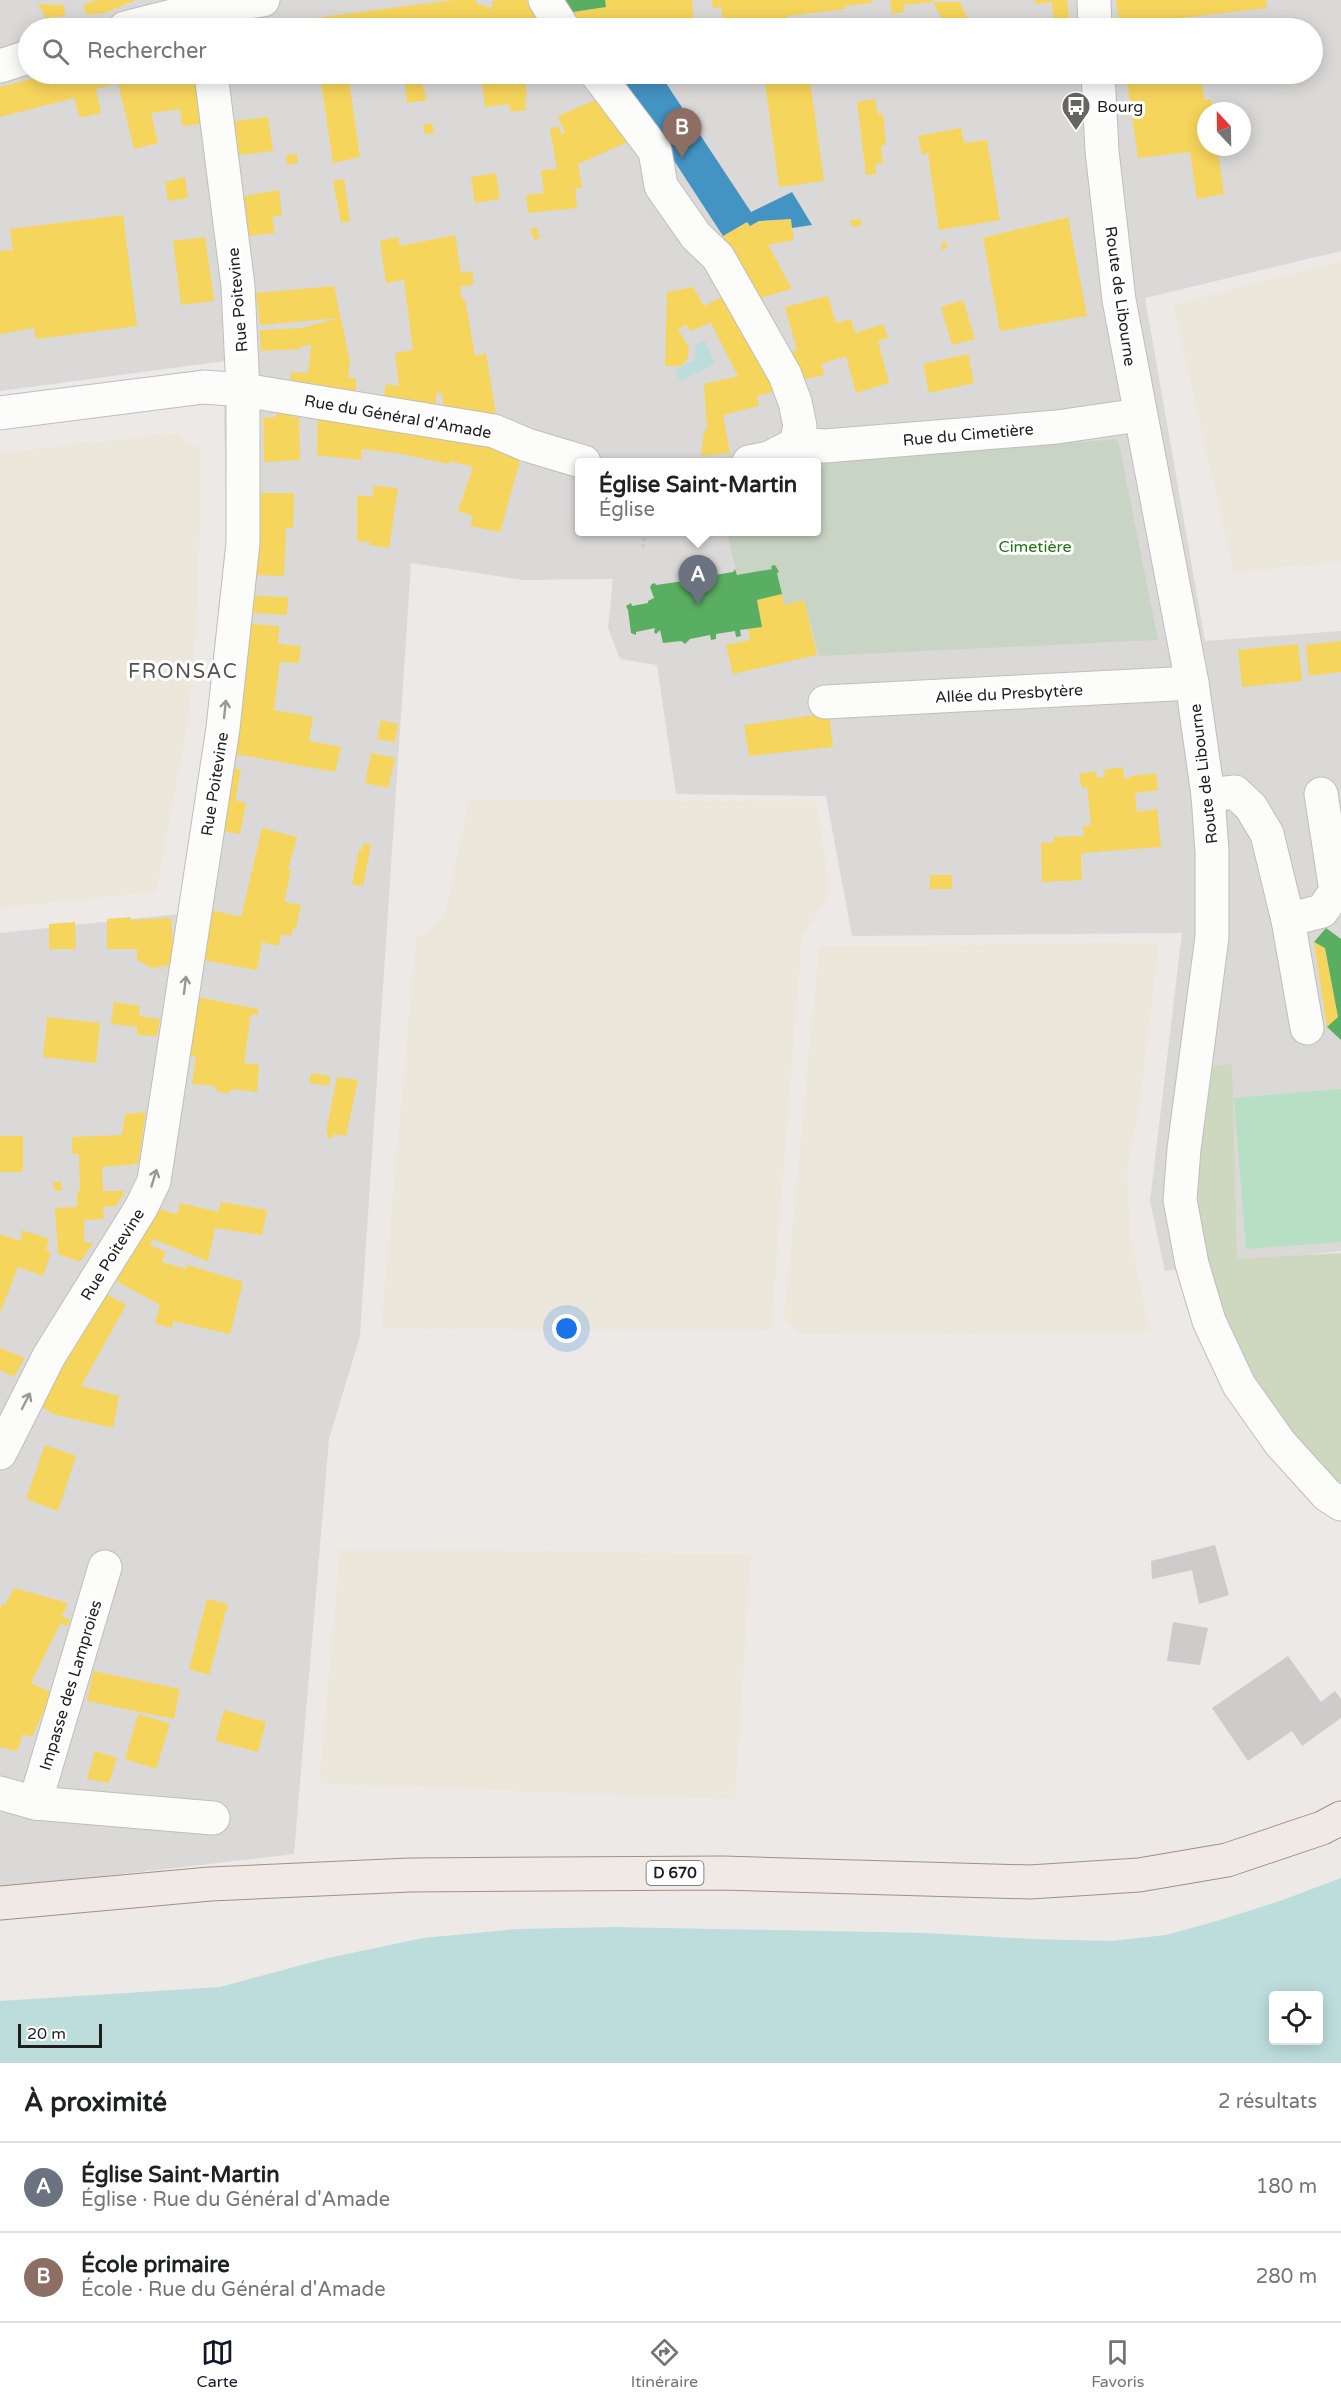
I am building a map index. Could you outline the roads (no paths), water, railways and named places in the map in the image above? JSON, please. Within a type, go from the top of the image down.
[{"type":"main road","name":"D 670","points":[[0,1903],[210,1884],[410,1875],[723,1873],[1030,1882],[1138,1875],[1227,1860],[1322,1828],[1341,1818]]},
{"type":"street","points":[[175,18],[263,0]]},
{"type":"street","points":[[545,0],[557,18]]},
{"type":"street","points":[[1094,0],[1095,18]]},
{"type":"street","points":[[0,66],[18,60]]},
{"type":"street","name":"Rue Poitevine","points":[[0,1453],[49,1356],[141,1208],[154,1181],[224,728],[243,543],[243,390],[238,286],[212,84]]},
{"type":"street","points":[[605,84],[655,151],[661,186],[696,236],[718,257],[785,375],[795,402],[800,426],[796,444],[769,458]]},
{"type":"street","name":"Route de Libourne","points":[[1099,84],[1102,151],[1119,300],[1139,415],[1192,683],[1208,795],[1212,852],[1212,937],[1184,1149],[1180,1200],[1192,1264],[1209,1321],[1239,1385],[1280,1443],[1327,1495],[1341,1504]]},
{"type":"street","name":"Rue du Général d'Amade","points":[[0,413],[204,387],[243,390],[494,431],[527,446],[575,459]]},
{"type":"street","name":"Rue du Cimetière","points":[[796,444],[825,446],[1056,427],[1139,415]]},
{"type":"street","name":"Allée du Presbytère","points":[[825,702],[1192,683]]},
{"type":"street","points":[[1208,795],[1235,792],[1251,807],[1267,834],[1288,920],[1307,1028]]},
{"type":"street","points":[[1288,920],[1322,911],[1336,891],[1321,794]]},
{"type":"street","name":"Impasse des Lamproies","points":[[35,1803],[105,1567]]},
{"type":"street","points":[[0,1793],[35,1803],[213,1818]]},
{"type":"water","points":[[705,341],[715,364],[680,381],[675,369],[695,360],[696,344]]},
{"type":"water","points":[[1341,1878],[1341,2063],[0,2063],[0,2001],[220,1987],[328,1958],[423,1938],[517,1929],[614,1927],[926,1933],[1112,1941],[1166,1935],[1217,1921]]},
{"type":"place","name":"Bourg","points":[[1076,132]]},
{"type":"place","name":"École primaire","points":[[682,158]]},
{"type":"place","name":"Église Saint-Martin","points":[[698,605]]},
{"type":"district","name":"FRONSAC","points":[[183,671]]},
{"type":"park label","name":"Cimetière","points":[[1035,546]]}]
